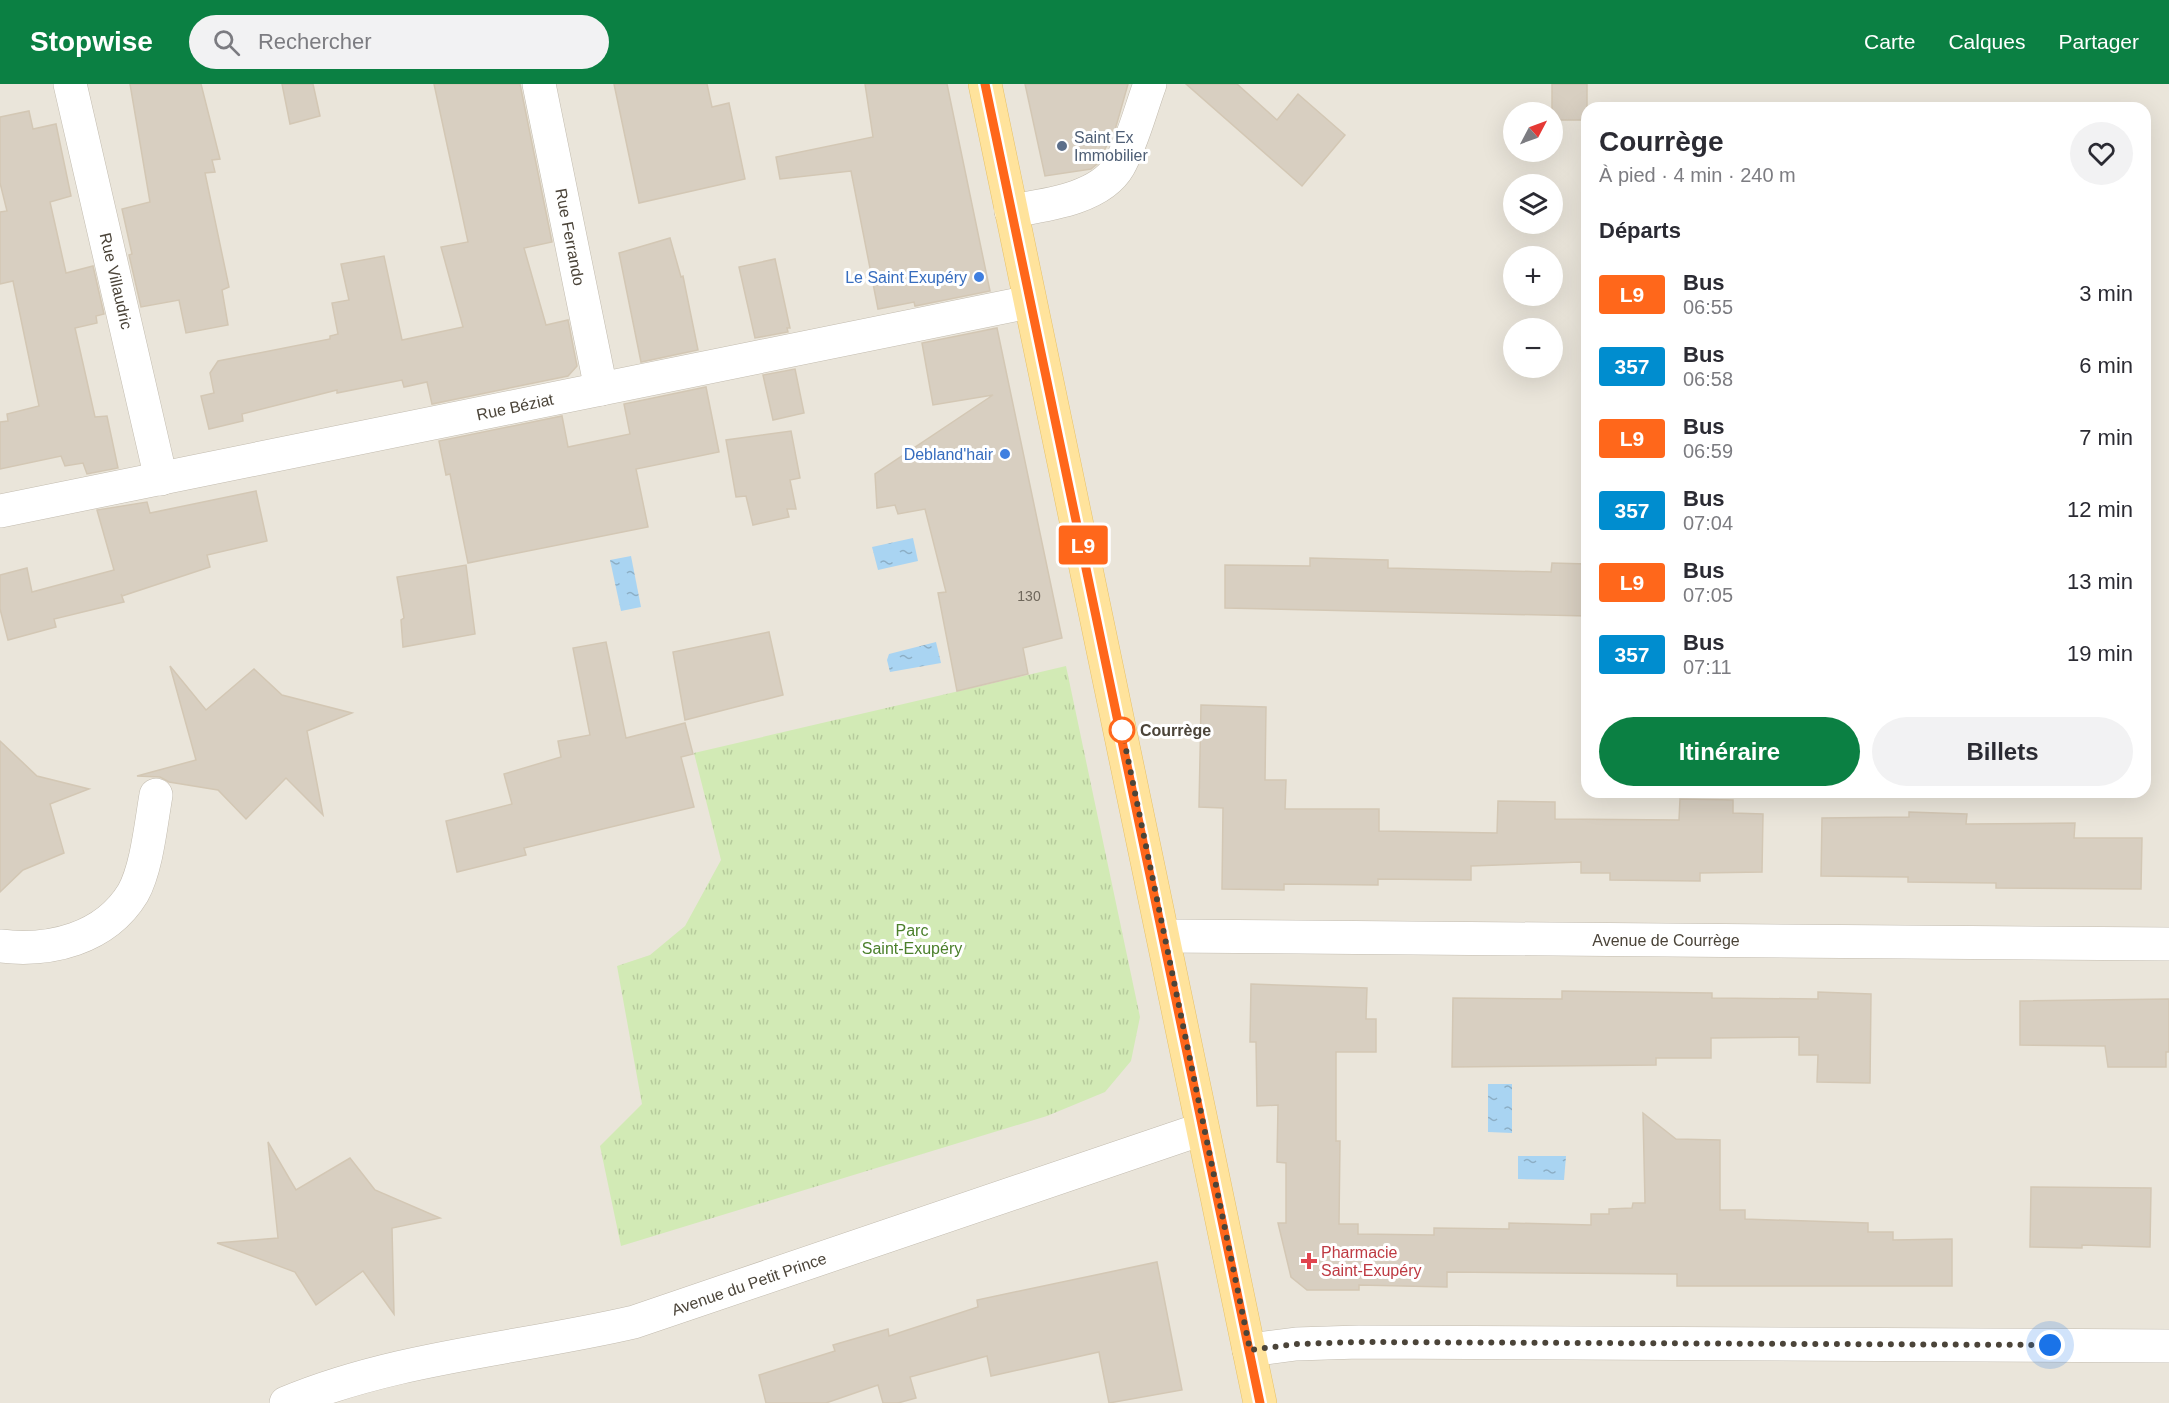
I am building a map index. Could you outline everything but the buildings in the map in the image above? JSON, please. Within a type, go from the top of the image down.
[{"type":"main road","points":[[985,84],[1260,1403]]},
{"type":"street","name":"Rue Villaudric","points":[[70,84],[161,479]]},
{"type":"street","name":"Rue Ferrando","points":[[539,84],[601,389]]},
{"type":"street","points":[[1011,211],[1056,202],[1085,192],[1106,181],[1118,167],[1150,84]]},
{"type":"street","name":"Rue Béziat","points":[[0,511],[1029,302]]},
{"type":"street","points":[[0,946],[22,948],[50,946],[83,937],[111,919],[133,892],[145,856],[156,795]]},
{"type":"street","name":"Avenue de Courrège","points":[[1164,936],[2169,944]]},
{"type":"street","name":"Avenue du Petit Prince","points":[[286,1403],[379,1372],[572,1336],[634,1322],[1202,1129]]},
{"type":"street","points":[[1250,1350],[1296,1344],[1359,1342],[2169,1346]]},
{"type":"shaded area","points":[[0,84],[2169,84],[2169,1403],[0,1403]]},
{"type":"green space","name":"Parc Saint-Exupéry","points":[[1066,666],[1140,1017],[1131,1061],[1105,1092],[1047,1116],[621,1246],[600,1146],[642,1104],[617,966],[650,955],[685,926],[721,860],[694,753]]},
{"type":"water","points":[[913,538],[918,561],[878,570],[872,547]]},
{"type":"water","points":[[631,556],[641,607],[621,611],[610,560]]},
{"type":"water","points":[[936,642],[941,663],[890,672],[887,660],[889,654]]},
{"type":"water","points":[[1488,1084],[1512,1084],[1512,1133],[1488,1132]]},
{"type":"water","points":[[1518,1156],[1566,1156],[1564,1180],[1518,1179]]},
{"type":"bus line","name":"L9","points":[[985,84],[1260,1403]]},
{"type":"place","name":"Saint Ex Immobilier","points":[[1062,146]]},
{"type":"place","name":"Le Saint Exupéry","points":[[979,277]]},
{"type":"place","name":"Debland'hair","points":[[1005,454]]},
{"type":"place","name":"Courrège","points":[[1122,730]]},
{"type":"place","name":"Pharmacie Saint-Exupéry","points":[[1309,1261]]},
{"type":"route","points":[[1122,730],[1184,1042],[1250,1350],[1296,1344],[1359,1342],[2050,1345]]}]
